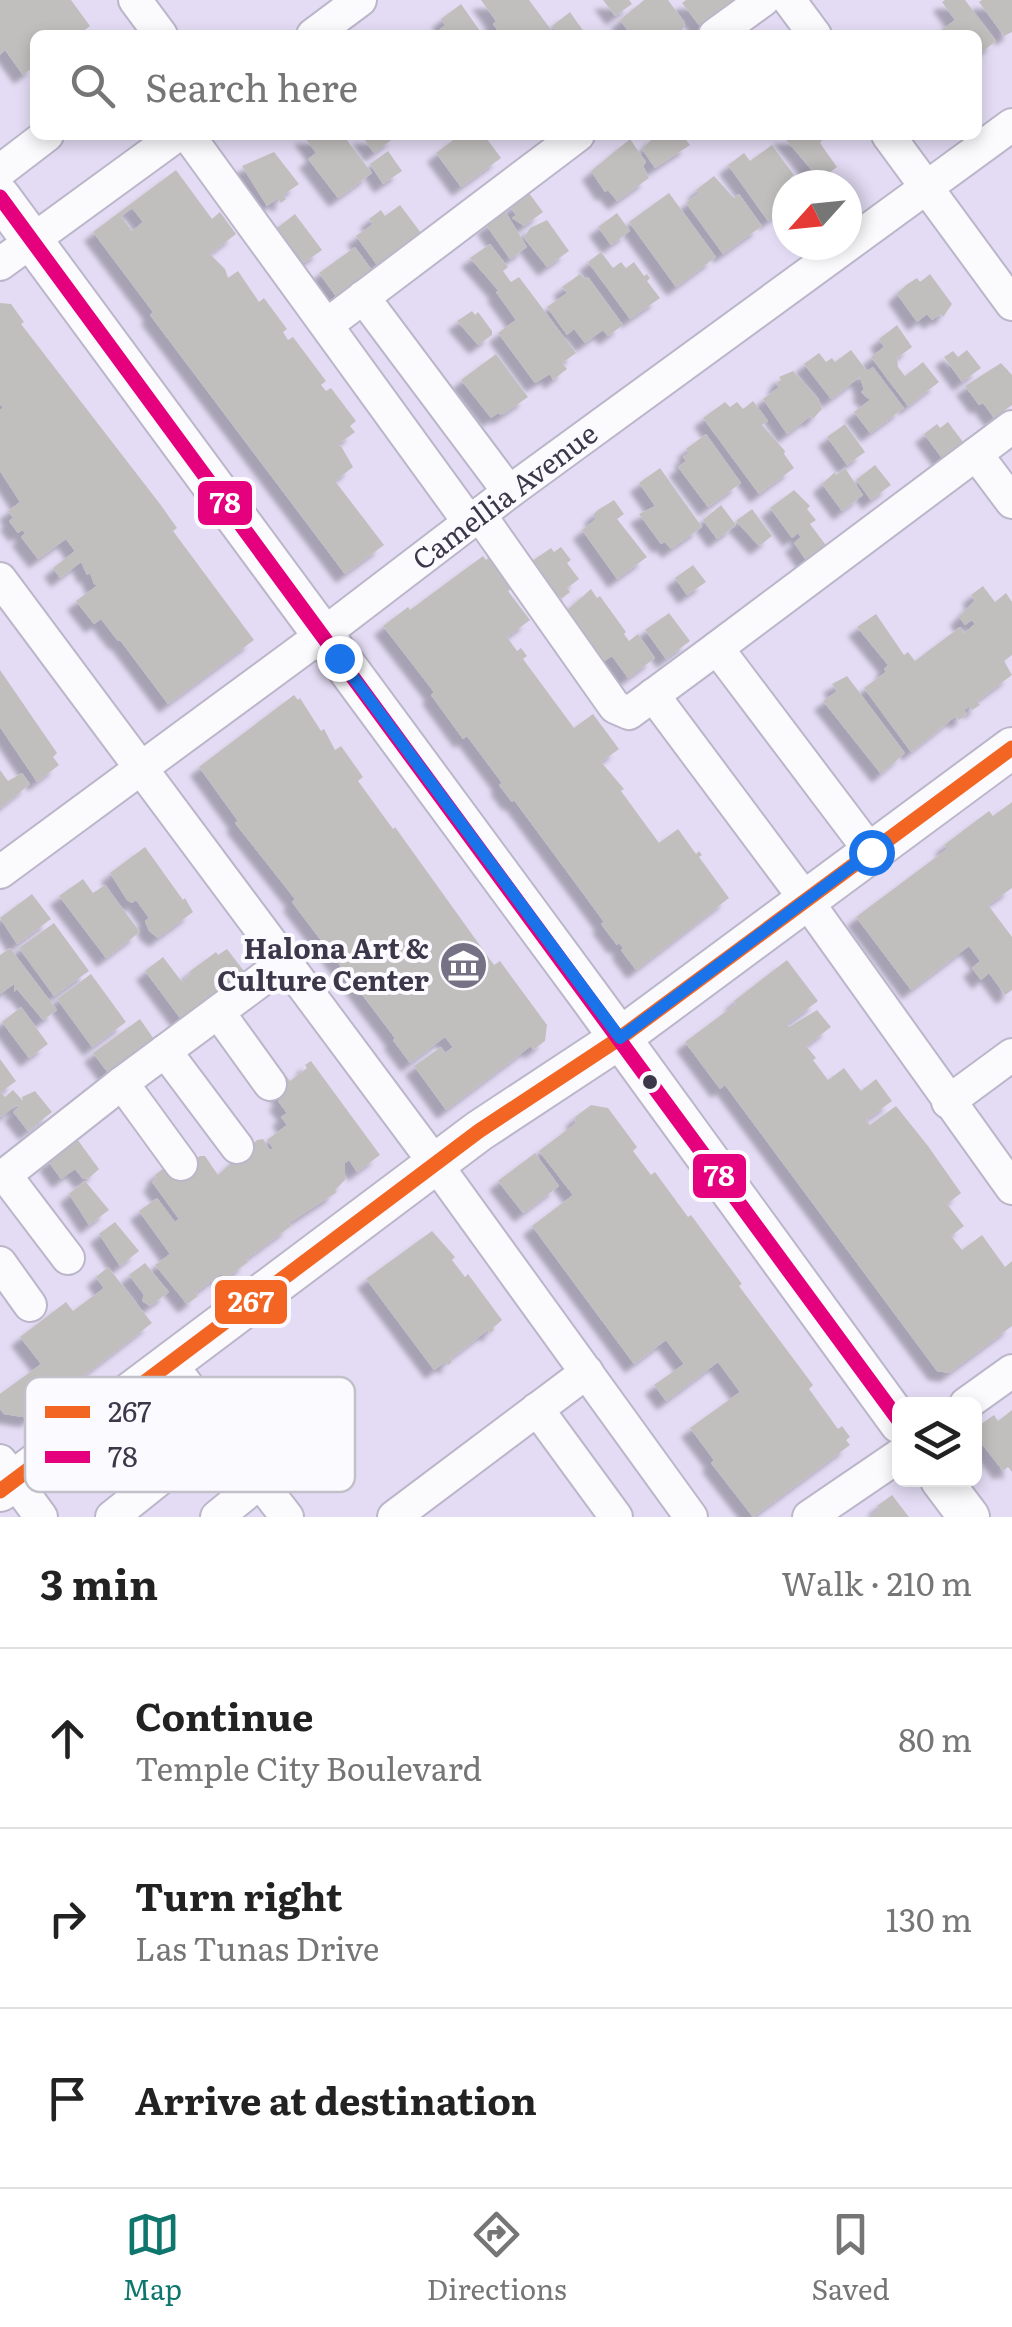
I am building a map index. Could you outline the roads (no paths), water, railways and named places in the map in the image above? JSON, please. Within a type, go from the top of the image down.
[{"type":"main road","points":[[0,197],[16,252],[322,636],[892,1413]]},
{"type":"main road","points":[[149,1377],[479,1131],[620,1038],[1012,748]]},
{"type":"main road","points":[[946,1487],[969,1517]]},
{"type":"street","points":[[135,0],[158,30]]},
{"type":"street","points":[[320,30],[360,0]]},
{"type":"street","points":[[723,30],[763,0]]},
{"type":"street","points":[[789,0],[811,30]]},
{"type":"street","name":"Camellia Avenue","points":[[0,872],[322,636],[509,492],[1012,126]]},
{"type":"street","points":[[0,171],[41,140]]},
{"type":"street","points":[[16,252],[169,140]]},
{"type":"street","points":[[175,140],[328,324],[614,707],[629,713],[1012,428]]},
{"type":"street","points":[[328,324],[571,140]]},
{"type":"street","points":[[892,140],[1012,304]]},
{"type":"street","points":[[364,297],[509,492]]},
{"type":"street","points":[[976,454],[1012,502]]},
{"type":"street","points":[[0,579],[436,1163],[691,1517]]},
{"type":"street","points":[[716,648],[871,852]]},
{"type":"street","points":[[654,695],[1012,1188]]},
{"type":"street","points":[[68,1258],[2,1177],[284,964]]},
{"type":"street","points":[[218,1012],[270,1084]]},
{"type":"street","points":[[165,1051],[237,1147]]},
{"type":"street","points":[[948,1102],[1008,1066]]},
{"type":"street","points":[[122,1083],[181,1164]]},
{"type":"street","points":[[0,1263],[30,1305]]},
{"type":"street","points":[[170,1362],[181,1377]]},
{"type":"street","points":[[976,1397],[1012,1371]]},
{"type":"street","points":[[394,1517],[587,1372]]},
{"type":"street","points":[[537,1409],[616,1517]]},
{"type":"street","points":[[809,1517],[892,1460]]},
{"type":"street","points":[[5,1478],[40,1517]]},
{"type":"street","points":[[112,1517],[143,1492]]},
{"type":"street","points":[[216,1517],[247,1492]]},
{"type":"street","points":[[268,1492],[287,1517]]},
{"type":"place","name":"Halona Art & Culture Center","points":[[464,965]]}]
